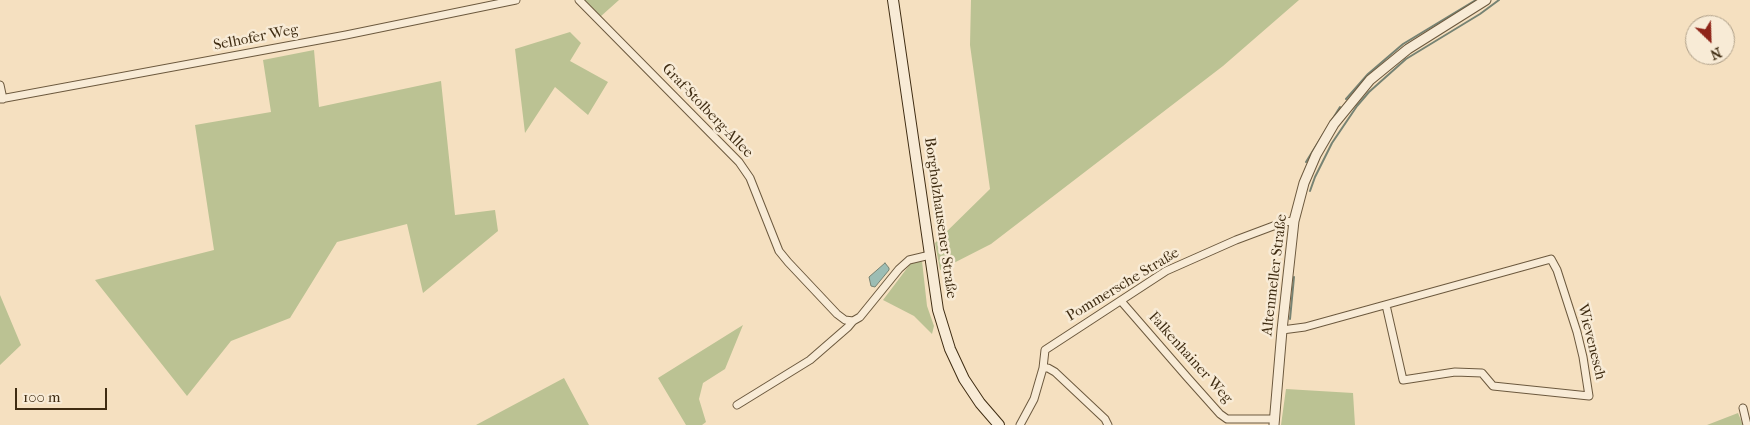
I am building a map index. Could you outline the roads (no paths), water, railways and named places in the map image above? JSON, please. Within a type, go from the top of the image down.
[{"type":"main road","name":"Borgholzhausener Straße","points":[[893,0],[938,310],[950,348],[964,379],[996,424]]},
{"type":"street","name":"Selhofer Weg","points":[[2,99],[346,35],[516,0]]},
{"type":"street","name":"Graf-Stolberg-Allee","points":[[579,0],[739,162],[750,178],[780,251],[837,314],[845,320],[852,321]]},
{"type":"street","name":"Altenmeller Straße","points":[[1274,422],[1294,221],[1304,183],[1316,155],[1334,124],[1370,80],[1408,49],[1486,0]]},
{"type":"street","points":[[0,86],[2,99]]},
{"type":"street","name":"Pommersche Straße","points":[[1020,425],[1034,399],[1043,368],[1045,350],[1166,271],[1236,240],[1284,222],[1294,221]]},
{"type":"street","points":[[737,405],[810,360],[848,328],[852,321],[866,313],[909,260],[930,255]]},
{"type":"street","name":"Wievenesch","points":[[1282,330],[1297,329],[1551,259],[1557,270],[1577,332],[1584,357],[1590,396],[1493,386],[1482,373],[1455,372],[1403,380],[1386,305]]},
{"type":"street","name":"Falkenhainer Weg","points":[[1121,301],[1187,377],[1227,419],[1274,422]]},
{"type":"street","points":[[1043,368],[1048,368],[1055,372],[1105,419],[1108,425]]},
{"type":"street","points":[[1742,408],[1747,425]]},
{"type":"water","points":[[885,263],[889,270],[875,287],[871,286],[869,277]]},
{"type":"waterway","points":[[1346,99],[1368,74],[1403,44],[1476,0]]},
{"type":"waterway","points":[[1310,191],[1332,143],[1369,92],[1406,59],[1480,14],[1499,0]]},
{"type":"waterway","points":[[1306,162],[1340,107]]},
{"type":"waterway","points":[[1290,319],[1294,277]]}]
